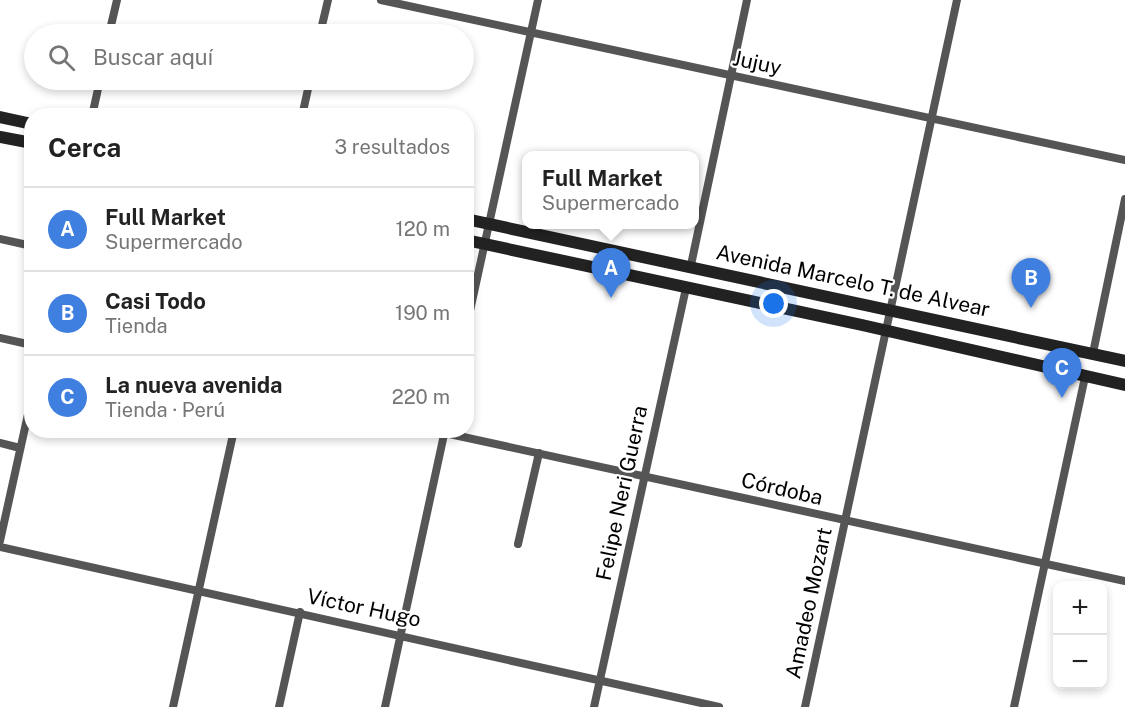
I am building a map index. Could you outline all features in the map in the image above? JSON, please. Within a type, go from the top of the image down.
[{"type":"main road","points":[[0,117],[24,122]]},
{"type":"main road","points":[[0,136],[24,142]]},
{"type":"main road","name":"Avenida Marcelo T. de Alvear","points":[[474,221],[891,308],[1125,361]]},
{"type":"main road","name":"Avenida Marcelo T. de Alvear","points":[[474,242],[887,330],[1125,385]]},
{"type":"street","points":[[111,24],[117,0]]},
{"type":"street","points":[[322,24],[328,0]]},
{"type":"street","name":"Jujuy","points":[[381,0],[1125,160]]},
{"type":"street","points":[[474,293],[538,0]]},
{"type":"street","points":[[699,229],[747,0]]},
{"type":"street","name":"Amadeo Mozart","points":[[804,707],[957,0]]},
{"type":"street","points":[[94,108],[98,90]]},
{"type":"street","points":[[304,108],[308,90]]},
{"type":"street","points":[[1093,353],[1125,199]]},
{"type":"street","points":[[691,266],[699,229]]},
{"type":"street","points":[[0,239],[24,244]]},
{"type":"street","name":"Felipe Neri Guerra","points":[[594,707],[686,288]]},
{"type":"street","points":[[0,338],[24,343]]},
{"type":"street","points":[[1014,707],[1085,376]]},
{"type":"street","points":[[0,541],[24,430]]},
{"type":"street","points":[[173,707],[232,438]]},
{"type":"street","points":[[385,707],[443,438]]},
{"type":"street","name":"Córdoba","points":[[471,438],[845,522],[1125,581]]},
{"type":"street","points":[[0,443],[20,447]]},
{"type":"street","points":[[518,544],[538,453]]},
{"type":"street","name":"Víctor Hugo","points":[[0,547],[401,634],[719,707]]},
{"type":"street","points":[[279,707],[300,612]]},
{"type":"place","name":"Full Market","points":[[611,298]]},
{"type":"place","name":"Casi Todo","points":[[1031,308]]},
{"type":"place","name":"La nueva avenida","points":[[1062,398]]}]
